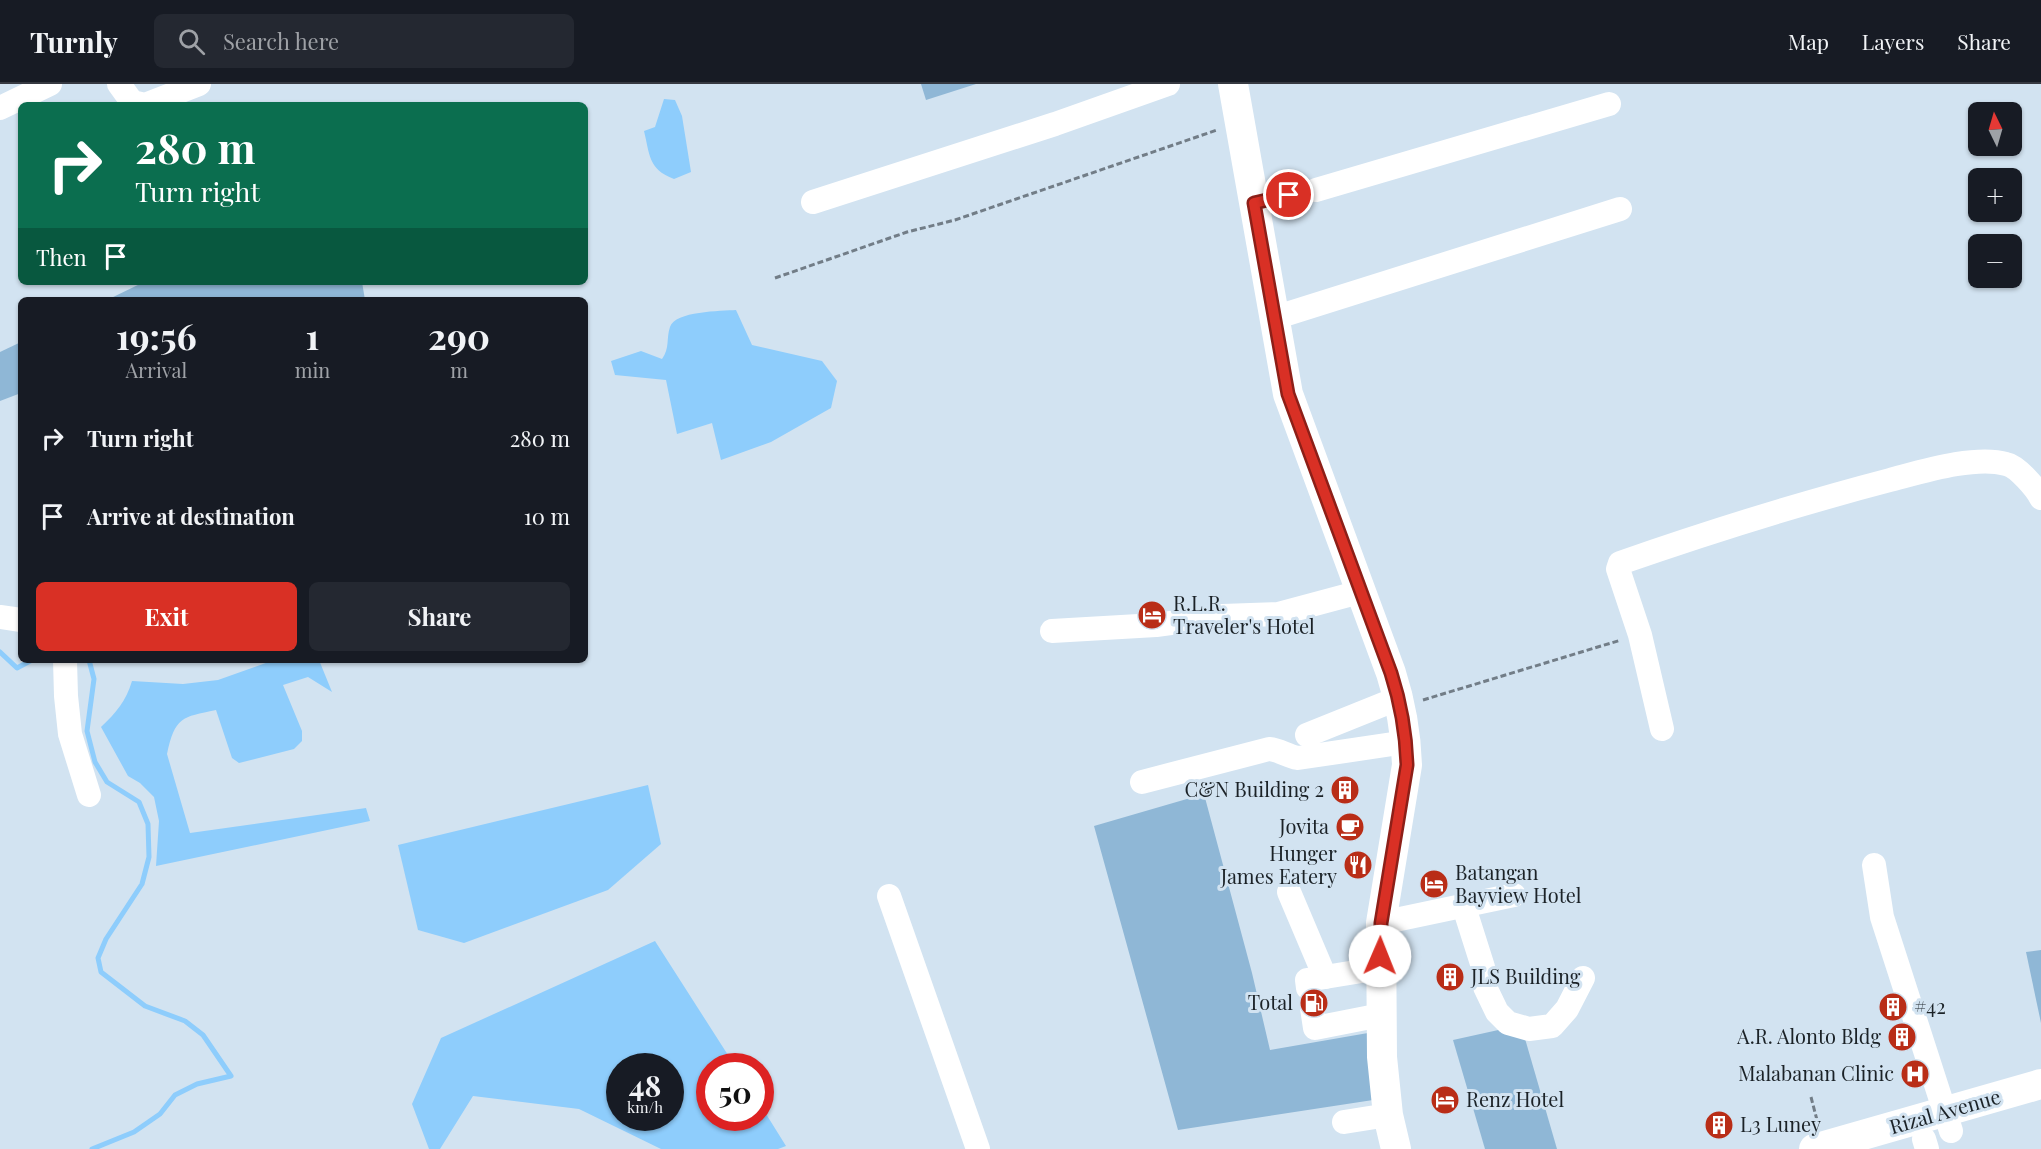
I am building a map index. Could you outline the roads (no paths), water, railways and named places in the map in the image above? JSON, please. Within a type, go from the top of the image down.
[{"type":"main road","points":[[1233,84],[1288,394],[1401,703],[1407,765],[1381,923],[1380,968],[1382,1057],[1388,1115],[1396,1149]]},
{"type":"main road","name":"Rizal Avenue","points":[[1814,1149],[1937,1133],[2041,1084]]},
{"type":"main road","name":"Rizal Avenue","points":[[1887,1149],[2041,1105]]},
{"type":"street","points":[[0,108],[50,84]]},
{"type":"street","points":[[119,84],[132,102]]},
{"type":"street","points":[[153,102],[199,84]]},
{"type":"street","points":[[813,202],[1055,124],[1168,84]]},
{"type":"street","points":[[1254,203],[1312,191],[1609,104]]},
{"type":"street","points":[[1274,318],[1620,209]]},
{"type":"street","points":[[1662,729],[1640,635],[1618,566],[1620,563],[1817,499],[1938,468],[1978,462],[2005,463],[2017,468],[2038,491],[2041,498]]},
{"type":"street","points":[[1052,631],[1156,625],[1222,616],[1278,614],[1360,592]]},
{"type":"street","points":[[0,617],[18,620]]},
{"type":"street","points":[[65,663],[70,734],[89,795]]},
{"type":"street","points":[[1307,735],[1401,703]]},
{"type":"street","points":[[1142,782],[1269,748],[1298,758],[1406,742]]},
{"type":"street","points":[[1874,865],[1882,917],[1937,1133]]},
{"type":"street","points":[[1289,892],[1315,991],[1315,1028],[1381,1015]]},
{"type":"street","points":[[1381,923],[1514,895]]},
{"type":"street","points":[[889,896],[978,1149]]},
{"type":"street","points":[[1464,907],[1483,967],[1485,987],[1497,1012],[1508,1023],[1529,1029],[1552,1026],[1567,1009],[1583,978]]},
{"type":"street","points":[[1315,991],[1380,968]]},
{"type":"street","points":[[1344,1122],[1388,1115]]},
{"type":"waterway","points":[[0,652],[17,668],[26,663]]},
{"type":"waterway","points":[[90,663],[94,679],[87,731],[95,762],[107,782],[139,802],[148,824],[149,857],[142,884],[106,939],[98,958],[101,972],[145,1006],[185,1021],[203,1035],[231,1076],[197,1084],[175,1095],[160,1114],[134,1132],[92,1149]]},
{"type":"place","name":"R.L.R. Traveler's Hotel","points":[[1152,615]]},
{"type":"place","name":"C&N Building 2","points":[[1345,790]]},
{"type":"place","name":"Jovita","points":[[1350,827]]},
{"type":"place","name":"Hunger James Eatery","points":[[1358,865]]},
{"type":"place","name":"Batangan Bayview Hotel","points":[[1434,884]]},
{"type":"place","name":"JLS Building","points":[[1450,977]]},
{"type":"place","name":"Total","points":[[1314,1003]]},
{"type":"place","name":"#42","points":[[1893,1007]]},
{"type":"place","name":"A.R. Alonto Bldg","points":[[1902,1037]]},
{"type":"place","name":"Malabanan Clinic","points":[[1915,1074]]},
{"type":"place","name":"Renz Hotel","points":[[1445,1100]]},
{"type":"place","name":"L3 Luney","points":[[1719,1125]]}]
